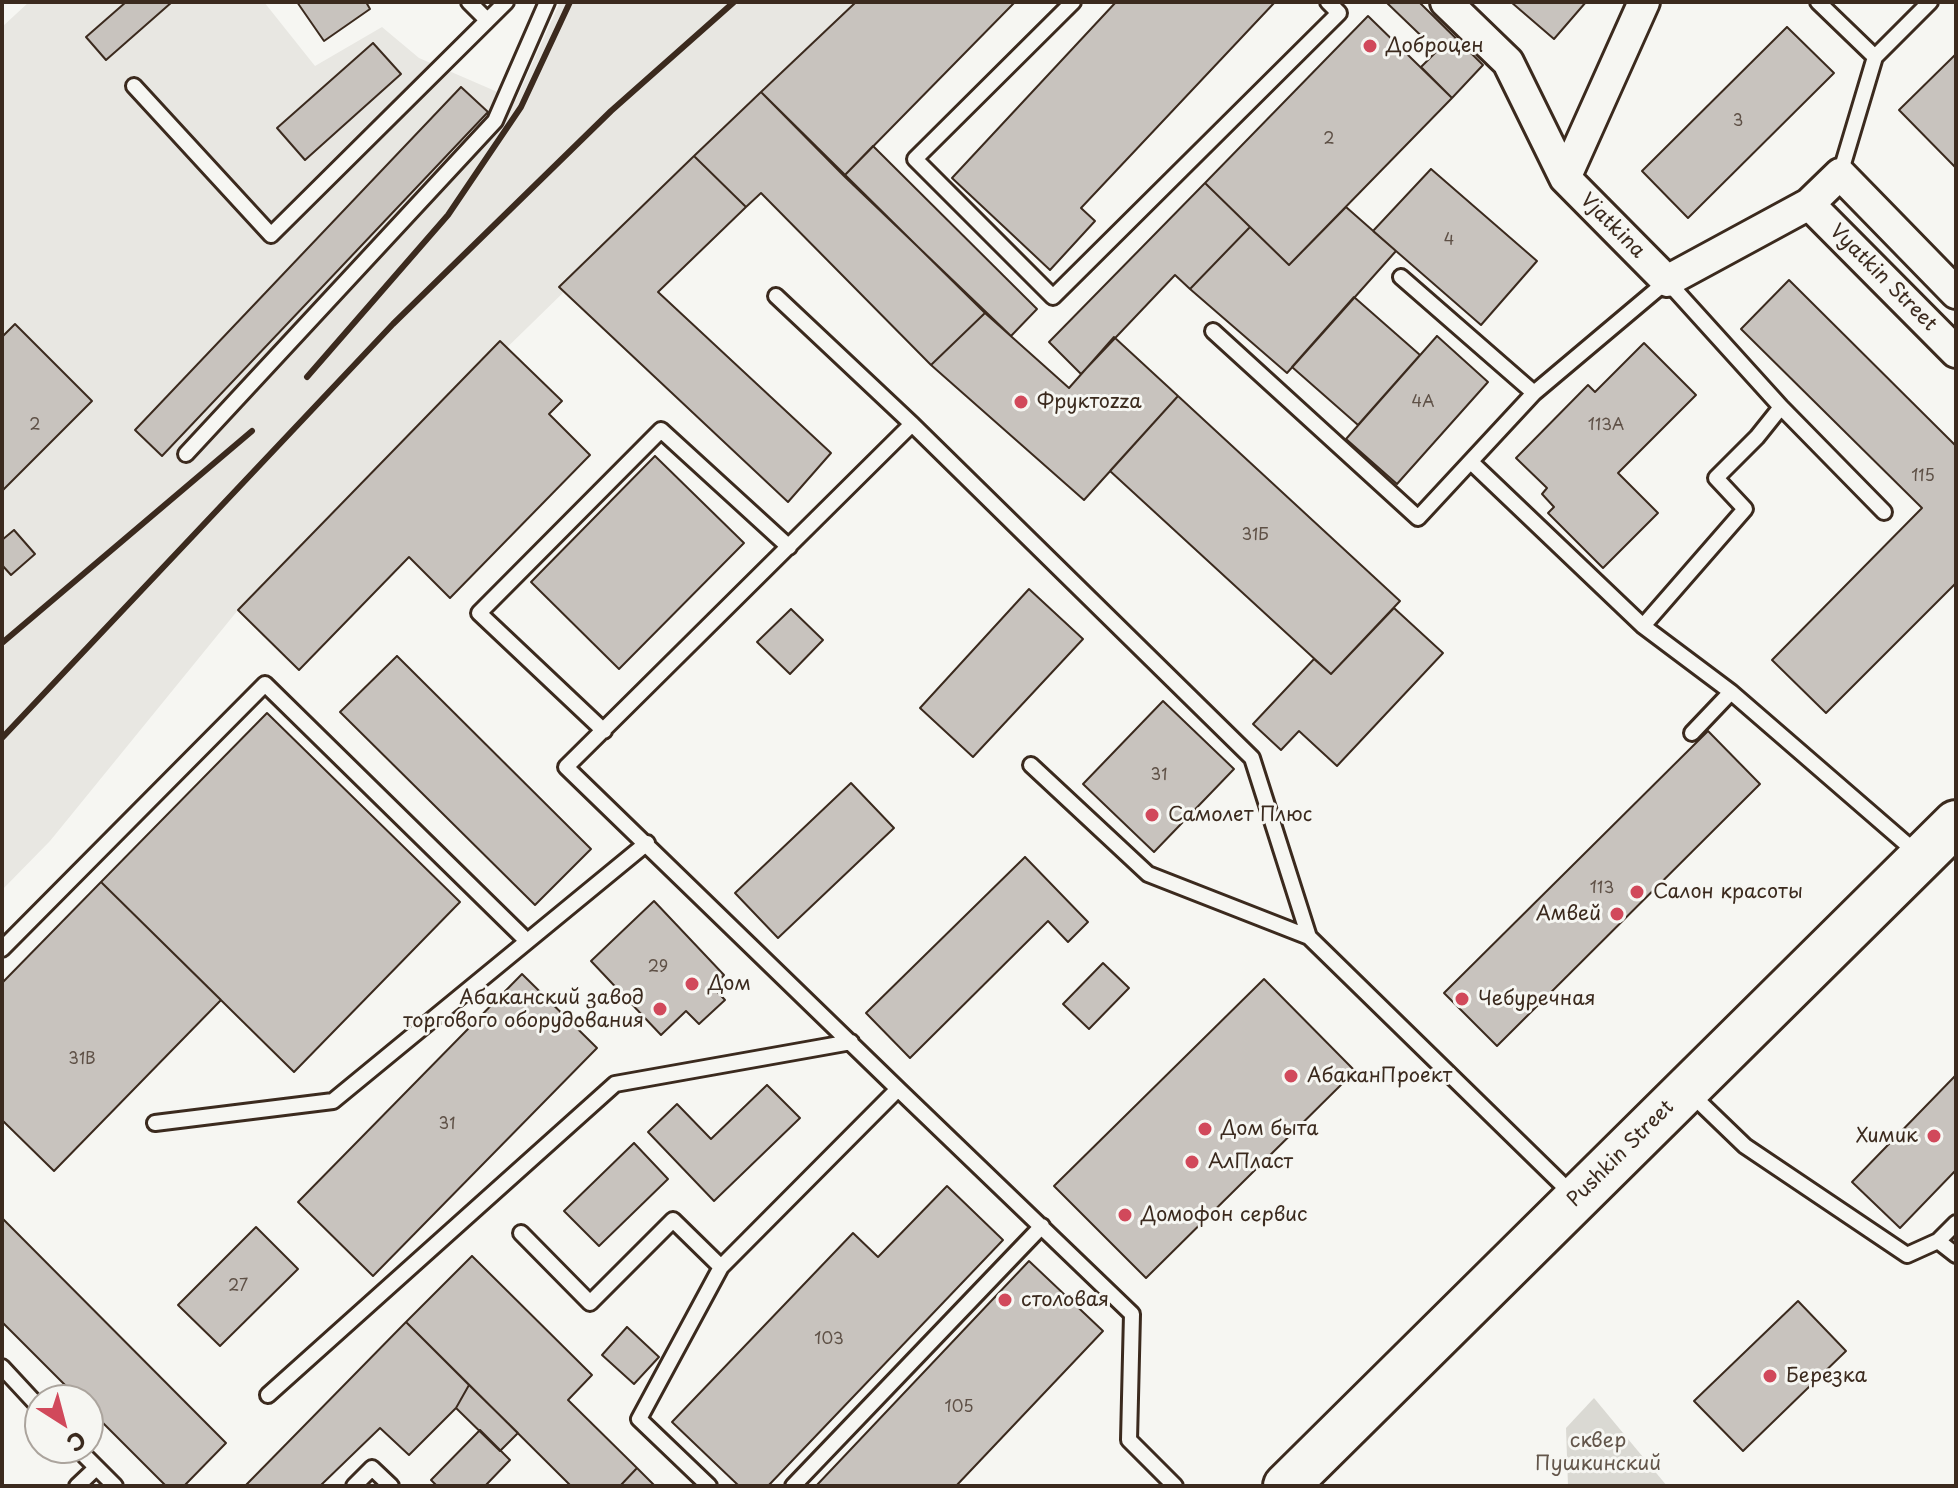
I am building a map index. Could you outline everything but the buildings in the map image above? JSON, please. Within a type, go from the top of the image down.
[{"type":"main road","name":"Pushkin Street","points":[[1286,1486],[1956,823]]},
{"type":"street","name":"Vjatkina","points":[[1446,2],[1508,62],[1565,178],[1667,281]]},
{"type":"street","points":[[1565,178],[1644,2]]},
{"type":"street","points":[[1667,281],[1809,204],[1840,174]]},
{"type":"street","name":"Vyatkin Street","points":[[1840,174],[1956,293]]},
{"type":"street","name":"Vyatkin Street","points":[[1809,204],[1956,352]]},
{"type":"lane","points":[[469,2],[487,20]]},
{"type":"lane","points":[[134,86],[271,235],[506,2]]},
{"type":"lane","points":[[186,454],[495,121],[547,2]]},
{"type":"lane","points":[[1073,2],[915,159],[1053,297],[1339,13],[1328,2]]},
{"type":"lane","points":[[1818,2],[1875,57]]},
{"type":"lane","points":[[1840,174],[1875,57],[1930,2]]},
{"type":"lane","points":[[1401,277],[1534,393]]},
{"type":"lane","points":[[1213,331],[1418,518],[1534,393],[1667,281],[1781,407],[1884,512]]},
{"type":"lane","points":[[776,296],[912,424],[1252,758],[1309,937]]},
{"type":"lane","points":[[1643,626],[1745,509],[1716,478],[1757,437],[1781,407]]},
{"type":"lane","points":[[912,424],[566,767],[1132,1314],[1129,1440],[1175,1486]]},
{"type":"lane","points":[[604,731],[479,613],[661,430],[789,547]]},
{"type":"lane","points":[[1471,462],[1643,626],[1731,692],[1921,857]]},
{"type":"lane","points":[[2,949],[265,684],[527,941]]},
{"type":"lane","points":[[1692,733],[1731,692]]},
{"type":"lane","points":[[1031,765],[1148,874],[1309,937],[1576,1198]]},
{"type":"lane","points":[[155,1123],[333,1101],[647,843]]},
{"type":"lane","points":[[268,1395],[615,1084],[851,1042]]},
{"type":"lane","points":[[709,1486],[639,1419],[721,1267],[898,1089]]},
{"type":"lane","points":[[1686,1089],[1745,1146],[1907,1255],[1938,1241],[1956,1223]]},
{"type":"lane","points":[[521,1233],[590,1303],[673,1220],[721,1267]]},
{"type":"lane","points":[[793,1486],[1042,1226]]},
{"type":"lane","points":[[1938,1241],[1956,1255]]},
{"type":"lane","points":[[2,1367],[24,1391]]},
{"type":"lane","points":[[92,1464],[115,1486]]},
{"type":"lane","points":[[77,1486],[96,1468]]},
{"type":"lane","points":[[354,1486],[372,1468],[391,1486]]},
{"type":"shaded area","points":[[29,2],[264,2],[315,66],[382,27],[419,58],[516,100],[560,2],[861,2],[238,610],[50,841],[2,890],[2,27]]},
{"type":"green space","name":"сквер Пушкинский","points":[[1594,1398],[1667,1486],[1568,1486],[1566,1428]]},
{"type":"railway","points":[[307,377],[448,215],[521,107],[570,2]]},
{"type":"railway","points":[[2,738],[393,324],[611,111],[734,2]]},
{"type":"railway","points":[[2,643],[252,431]]},
{"type":"place","name":"Доброцен","points":[[1370,46]]},
{"type":"place","name":"Фруктоzzа","points":[[1021,402]]},
{"type":"place","name":"Самолет Плюс","points":[[1152,815]]},
{"type":"place","name":"Салон красоты","points":[[1637,892]]},
{"type":"place","name":"Амвей","points":[[1617,914]]},
{"type":"place","name":"Дом","points":[[692,984]]},
{"type":"place","name":"Чебуречная","points":[[1462,999]]},
{"type":"place","name":"Абаканский завод торгового оборудования","points":[[660,1009]]},
{"type":"place","name":"АбаканПроект","points":[[1291,1076]]},
{"type":"place","name":"Дом быта","points":[[1205,1129]]},
{"type":"place","name":"Химик","points":[[1934,1136]]},
{"type":"place","name":"АлПласт","points":[[1192,1162]]},
{"type":"place","name":"Домофон сервис","points":[[1125,1215]]},
{"type":"place","name":"столовая","points":[[1005,1300]]},
{"type":"place","name":"Березка","points":[[1770,1376]]}]
